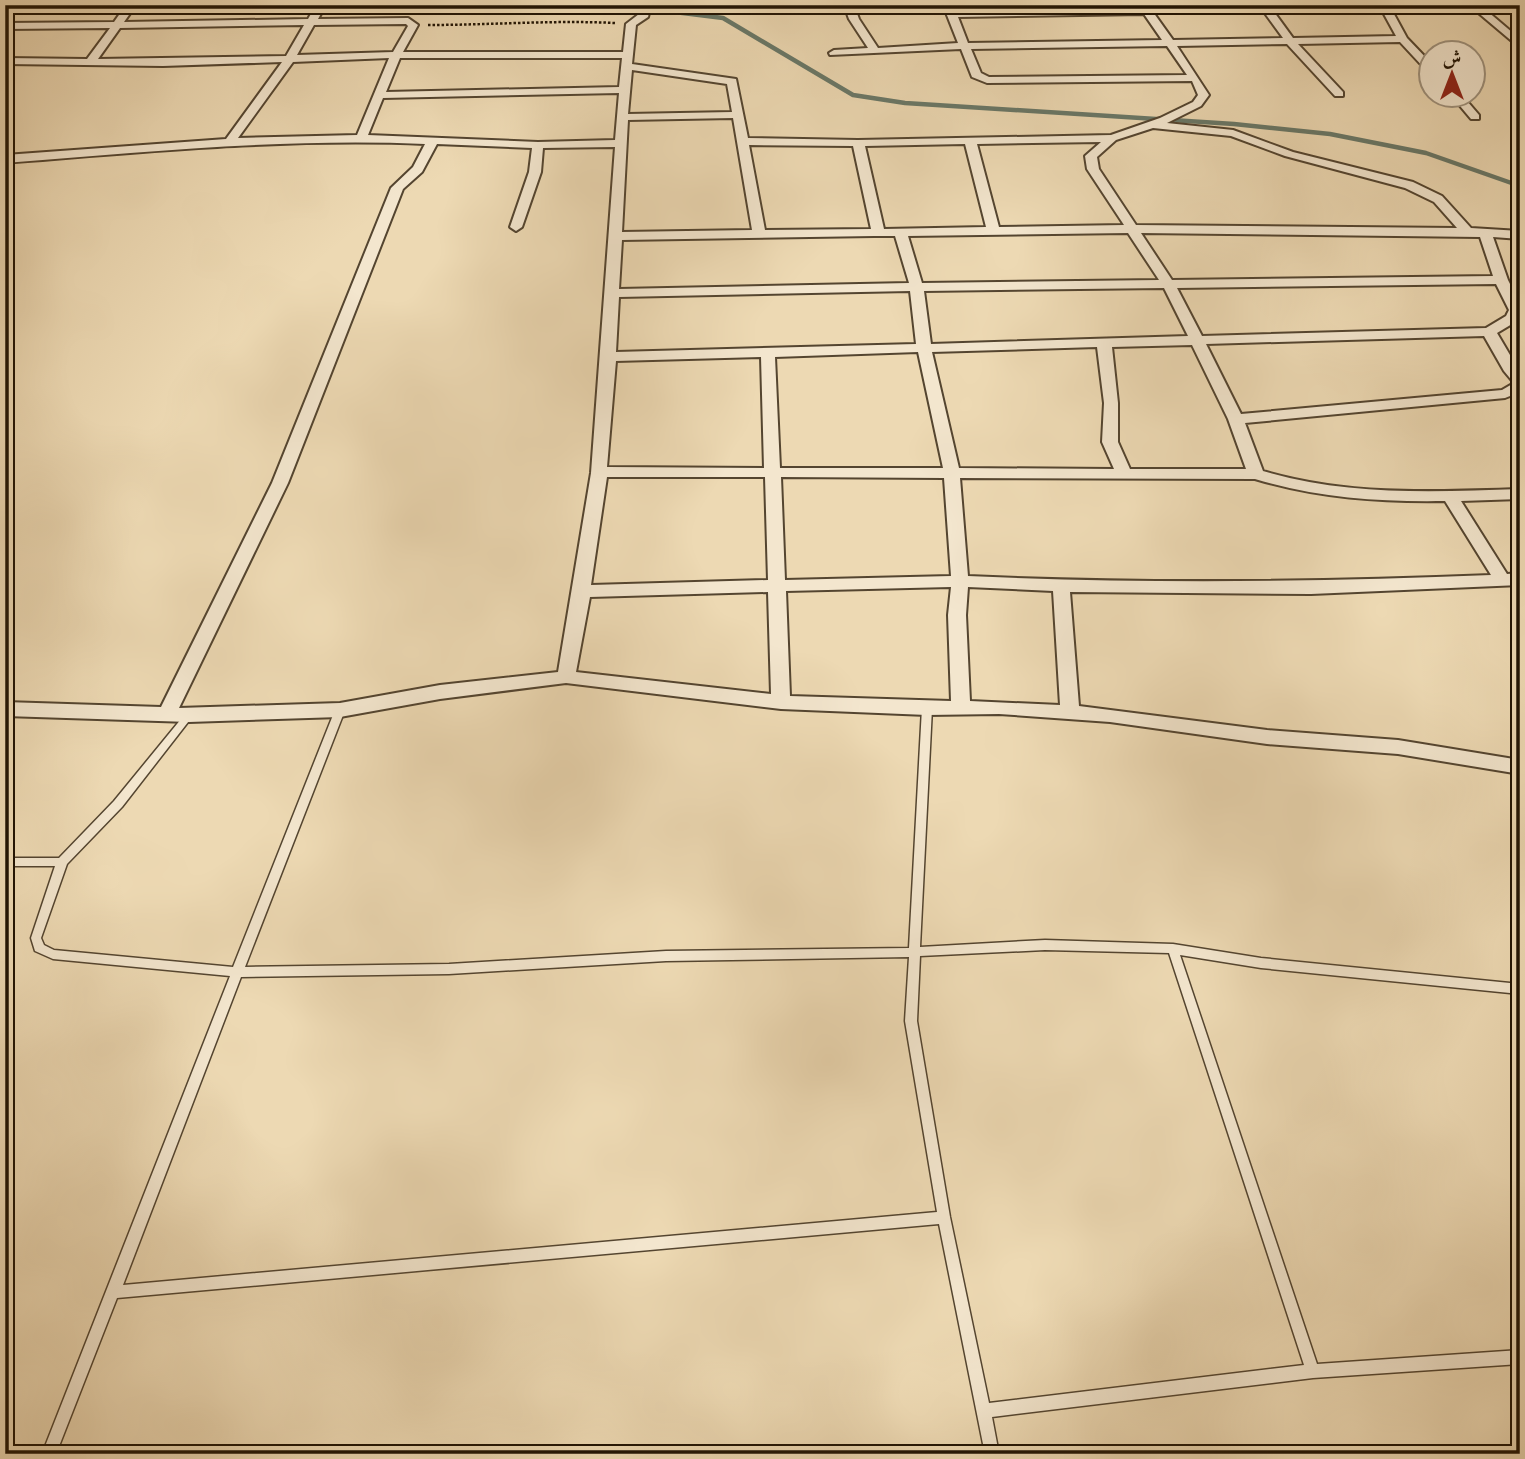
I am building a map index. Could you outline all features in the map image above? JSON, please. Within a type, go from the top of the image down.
[{"type":"street","points":[[91,61],[131,5]]},
{"type":"street","points":[[230,142],[290,58],[321,5]]},
{"type":"street","points":[[566,677],[583,591],[599,472],[619,143],[624,117],[631,24],[644,15],[646,5]]},
{"type":"street","points":[[849,5],[854,19],[874,50]]},
{"type":"street","points":[[1264,5],[1291,42],[1339,94]]},
{"type":"street","points":[[1384,5],[1403,39],[1416,53]]},
{"type":"street","points":[[1474,5],[1520,45]]},
{"type":"street","points":[[743,141],[858,143],[1112,138],[1154,125],[1197,104],[1203,95],[1195,78],[1145,8],[950,10],[976,75],[987,80],[1195,78]]},
{"type":"street","points":[[5,26],[399,19],[408,21],[413,25],[396,55],[361,138]]},
{"type":"street","points":[[834,53],[964,46],[1403,39]]},
{"type":"street","points":[[5,61],[163,63],[396,55],[627,61],[732,81],[759,235]]},
{"type":"street","points":[[379,95],[626,90]]},
{"type":"street","points":[[1467,108],[1475,117]]},
{"type":"street","points":[[624,117],[739,115]]},
{"type":"street","points":[[1154,125],[1233,133],[1289,154],[1409,185],[1438,199],[1467,232]]},
{"type":"street","points":[[5,159],[230,142],[361,138],[538,145],[619,143]]},
{"type":"street","points":[[1112,138],[1091,156],[1093,169],[1169,285],[1236,419],[1256,474]]},
{"type":"street","points":[[970,141],[994,232]]},
{"type":"street","points":[[167,714],[280,483],[397,188],[418,169],[432,142]]},
{"type":"street","points":[[858,143],[879,234]]},
{"type":"street","points":[[516,227],[535,172],[538,145]]},
{"type":"street","points":[[615,236],[1131,229],[1467,232],[1520,235]]},
{"type":"street","points":[[901,233],[916,285],[924,348],[952,472],[960,581],[957,615],[961,707]]},
{"type":"street","points":[[607,357],[1489,332],[1512,318],[1516,310],[1501,280],[1485,233]]},
{"type":"street","points":[[611,293],[916,285],[1169,285],[1501,280]]},
{"type":"street","points":[[1236,419],[1505,394],[1520,384],[1489,332]]},
{"type":"street","points":[[1104,343],[1111,404],[1110,442],[1124,473]]},
{"type":"street","points":[[768,352],[781,702]]},
{"type":"street","points":[[599,472],[1256,474],[1314,491],[1450,496],[1520,494]]},
{"type":"street","points":[[1450,496],[1511,579]]},
{"type":"street","points":[[583,591],[960,581],[1061,586],[1311,588],[1511,579]]},
{"type":"street","points":[[1061,586],[1070,712]]},
{"type":"street","points":[[5,709],[189,715],[340,710],[440,692],[566,677],[781,702],[961,707],[1110,715],[1267,737],[1398,747],[1520,767]]},
{"type":"lane","points":[[928,708],[911,1021],[944,1217],[992,1454]]},
{"type":"lane","points":[[50,1454],[235,972],[340,710]]},
{"type":"lane","points":[[189,715],[118,804],[62,862],[36,938],[40,948],[53,954],[235,972],[449,969],[666,957],[915,952],[1045,945],[1173,949],[1261,963],[1520,989]]},
{"type":"lane","points":[[5,862],[62,862]]},
{"type":"lane","points":[[1173,949],[1313,1371]]},
{"type":"lane","points":[[114,1292],[944,1217]]},
{"type":"lane","points":[[983,1411],[1313,1371],[1520,1357]]},
{"type":"path","points":[[413,25],[513,25],[552,20],[631,24]]},
{"type":"waterway","points":[[618,5],[723,18],[853,95],[905,103],[1234,124],[1330,134],[1426,153],[1520,186]]}]
